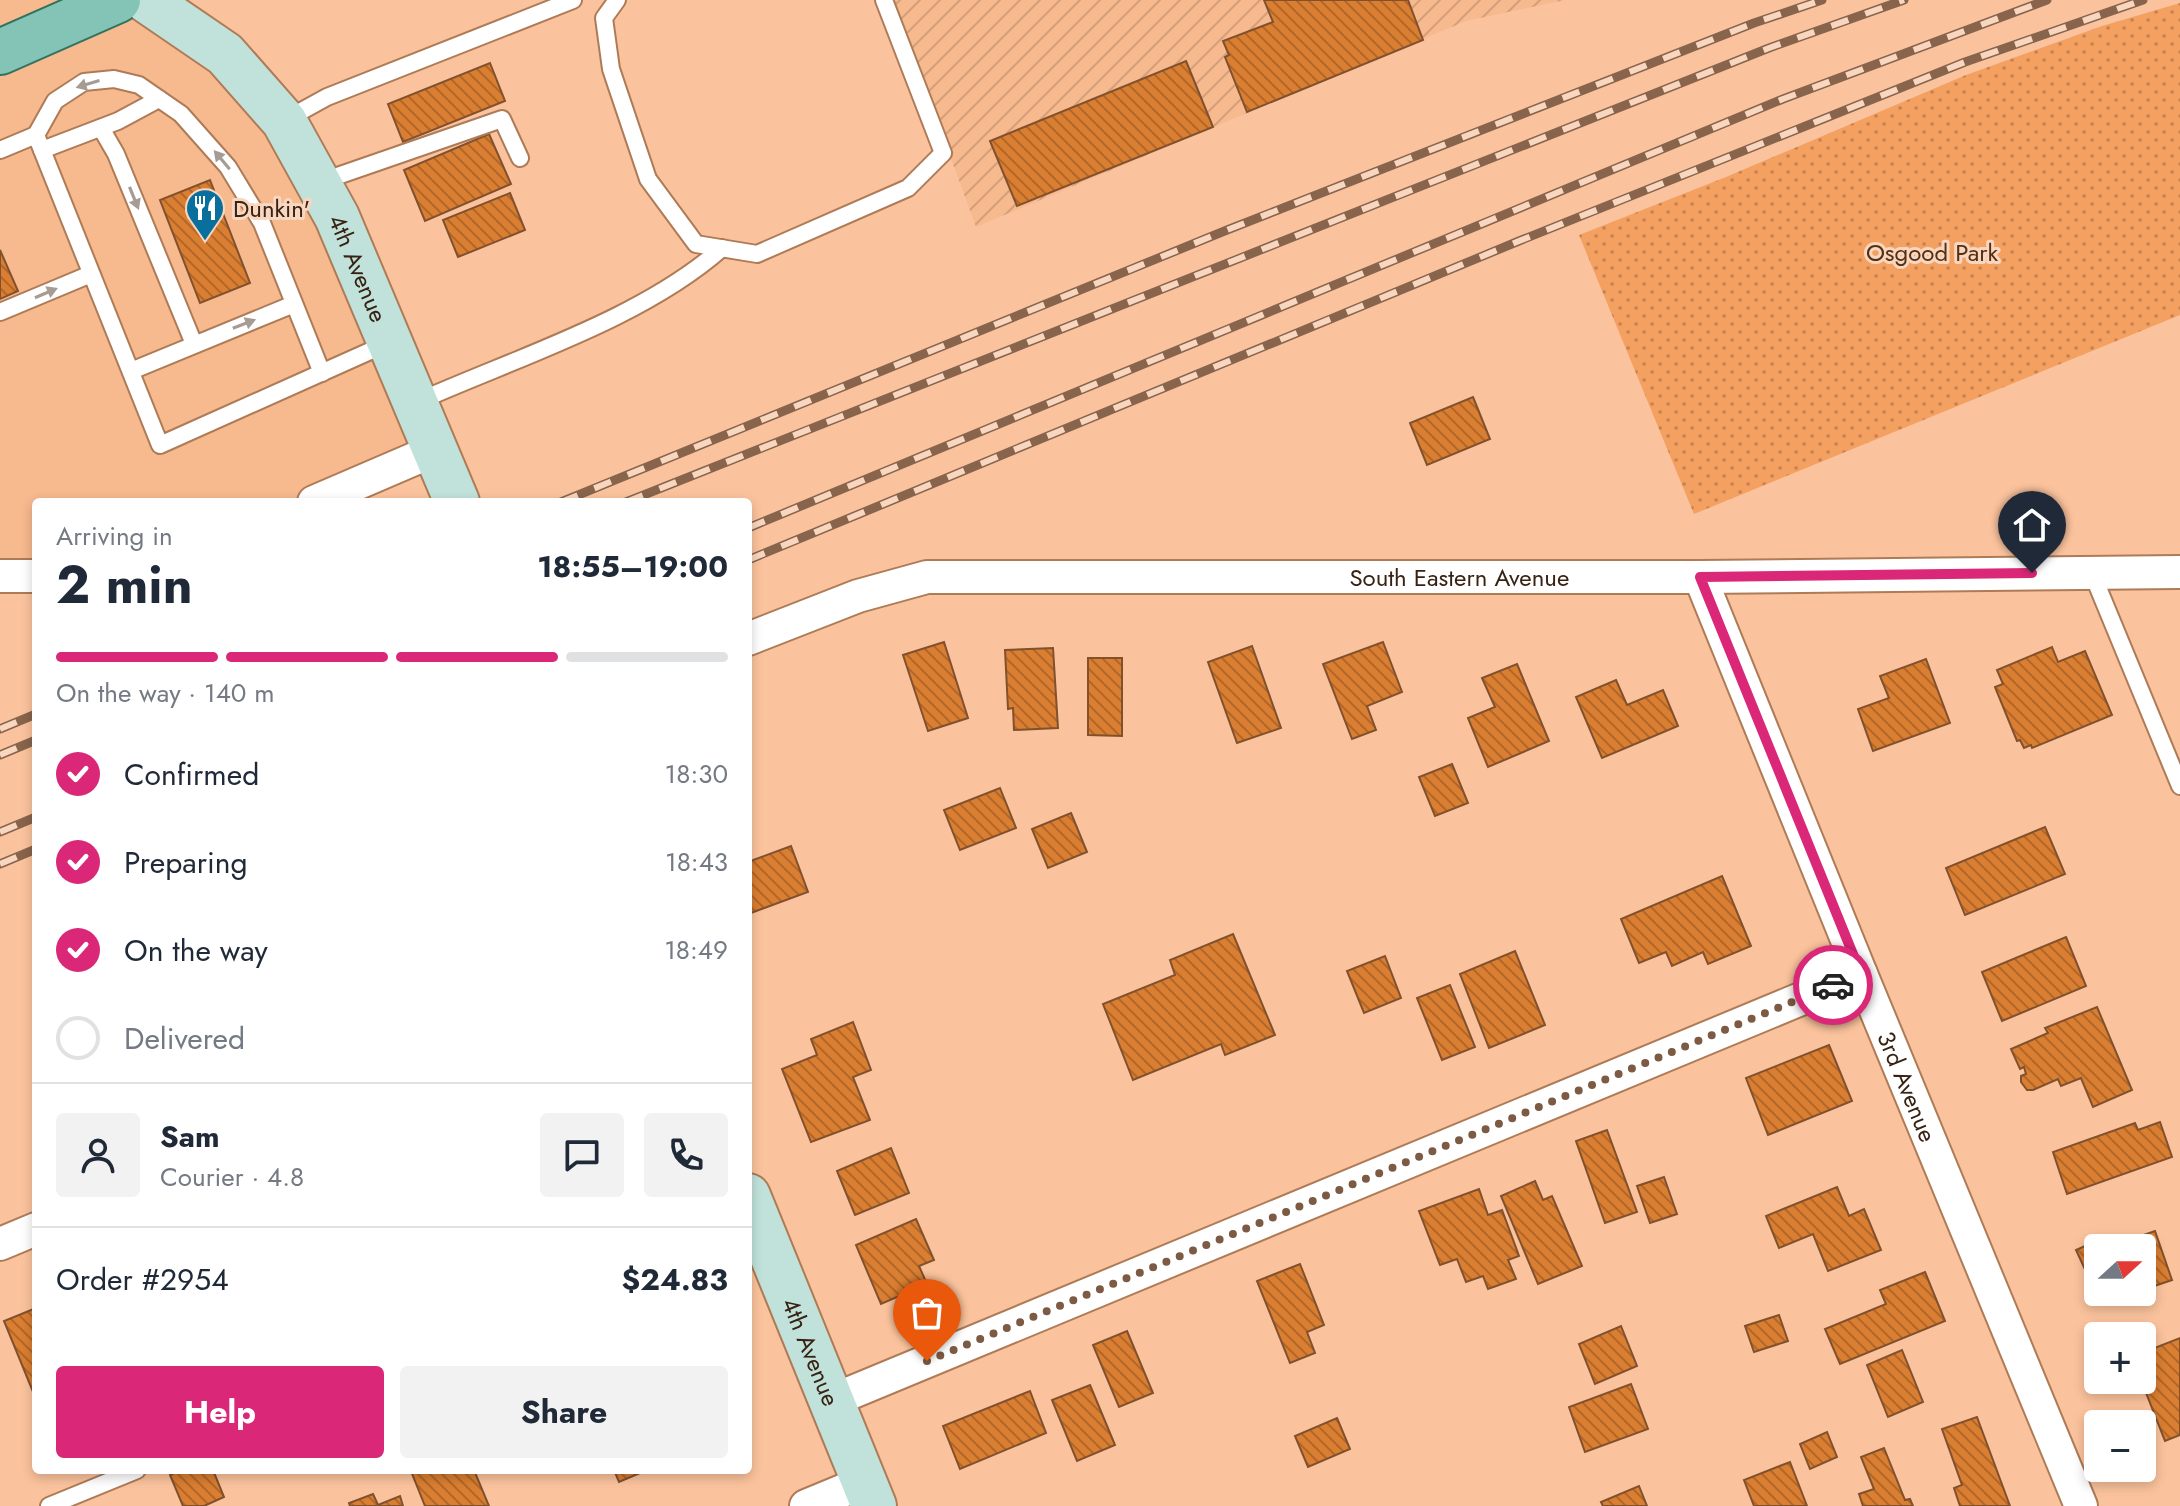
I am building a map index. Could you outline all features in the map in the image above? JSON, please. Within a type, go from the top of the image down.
[{"type":"main road","points":[[0,52],[118,0]]},
{"type":"street","name":"4th Avenue","points":[[146,0],[225,54],[284,121],[337,217],[455,498]]},
{"type":"street","points":[[323,498],[435,450]]},
{"type":"street","name":"South Eastern Avenue","points":[[752,637],[858,596],[927,577],[1700,577],[2180,572]]},
{"type":"street","points":[[0,576],[32,576]]},
{"type":"street","name":"3rd Avenue","points":[[1700,577],[2081,1506]]},
{"type":"street","points":[[831,1401],[1861,974]]},
{"type":"street","name":"4th Avenue","points":[[752,1213],[869,1494]]},
{"type":"street","points":[[0,1244],[32,1231]]},
{"type":"street","points":[[806,1506],[869,1494]]},
{"type":"lane","points":[[284,121],[327,97],[573,0]]},
{"type":"lane","points":[[617,0],[604,18],[611,69],[648,179],[696,244],[757,254],[908,188],[943,153],[884,0]]},
{"type":"lane","points":[[322,373],[262,223],[228,167],[181,114],[139,85],[114,79],[84,82],[55,101],[39,142],[160,445],[322,373],[390,342]]},
{"type":"lane","points":[[0,150],[101,128],[159,99]]},
{"type":"lane","points":[[319,183],[502,119],[520,158]]},
{"type":"lane","points":[[101,128],[116,154],[194,344]]},
{"type":"lane","points":[[415,402],[616,317],[698,269],[722,248]]},
{"type":"lane","points":[[0,312],[91,274]]},
{"type":"lane","points":[[131,371],[294,304]]},
{"type":"lane","points":[[2092,573],[2180,786]]},
{"type":"lane","points":[[49,1506],[127,1474]]},
{"type":"shaded area","points":[[0,0],[153,0],[230,50],[441,442],[310,498],[32,498],[32,563],[0,564]]},
{"type":"shaded area","points":[[893,0],[1565,0],[1466,21],[976,227]]},
{"type":"green space","name":"Osgood Park","points":[[2180,3],[2180,315],[1694,514],[1579,235],[1726,177],[1966,75],[2102,26]]},
{"type":"building","points":[[1264,0],[1408,0],[1423,40],[1247,112],[1225,57],[1229,55],[1223,41],[1273,22]]},
{"type":"building","points":[[1186,61],[1213,127],[1017,206],[990,141]]},
{"type":"building","points":[[490,63],[505,101],[403,142],[388,104]]},
{"type":"building","points":[[489,134],[511,184],[425,221],[404,170]]},
{"type":"building","name":"Dunkin'","points":[[210,180],[250,283],[200,303],[160,200]]},
{"type":"building","points":[[510,193],[525,230],[458,257],[443,220]]},
{"type":"building","points":[[0,250],[18,291],[0,299]]},
{"type":"building","points":[[1473,397],[1490,439],[1427,465],[1410,423]]},
{"type":"building","points":[[944,642],[968,718],[928,731],[903,655]]},
{"type":"building","points":[[1383,642],[1402,692],[1367,706],[1376,730],[1352,739],[1323,664]]},
{"type":"building","points":[[1252,646],[1281,728],[1237,743],[1208,662]]},
{"type":"building","points":[[2052,647],[2058,662],[2085,651],[2112,715],[2032,748],[2031,745],[2024,748],[2020,740],[2017,741],[1995,687],[2003,684],[1997,670]]},
{"type":"building","points":[[1053,648],[1058,728],[1014,730],[1013,708],[1008,709],[1005,650]]},
{"type":"building","points":[[1088,658],[1122,658],[1122,736],[1088,735]]},
{"type":"building","points":[[1926,659],[1950,723],[1873,751],[1858,709],[1889,698],[1880,676]]},
{"type":"building","points":[[1517,664],[1549,741],[1488,767],[1468,718],[1495,707],[1482,678]]},
{"type":"building","points":[[1616,680],[1627,705],[1663,690],[1678,726],[1602,758],[1576,697]]},
{"type":"building","points":[[1452,764],[1468,803],[1435,816],[1419,777]]},
{"type":"building","points":[[1000,788],[1016,828],[960,850],[944,810]]},
{"type":"building","points":[[1071,813],[1087,852],[1048,868],[1032,829]]},
{"type":"building","points":[[2045,827],[2065,874],[1965,915],[1946,868]]},
{"type":"building","points":[[791,846],[808,892],[752,913],[752,861]]},
{"type":"building","points":[[1722,876],[1751,946],[1708,964],[1703,952],[1672,966],[1666,952],[1639,963],[1621,919]]},
{"type":"building","points":[[1233,934],[1275,1035],[1225,1055],[1221,1044],[1133,1080],[1103,1004],[1175,975],[1170,960]]},
{"type":"building","points":[[2066,937],[2086,986],[2002,1021],[1982,972]]},
{"type":"building","points":[[1515,951],[1545,1025],[1489,1048],[1460,974]]},
{"type":"building","points":[[1385,956],[1401,998],[1364,1013],[1347,971]]},
{"type":"building","points":[[1450,985],[1475,1047],[1442,1060],[1417,998]]},
{"type":"building","points":[[2097,1007],[2132,1090],[2093,1107],[2081,1078],[2061,1086],[2058,1079],[2027,1090],[2021,1082],[2021,1076],[2026,1074],[2024,1067],[2020,1069],[2011,1049],[2048,1033],[2045,1028]]},
{"type":"building","points":[[853,1022],[871,1070],[853,1077],[870,1120],[811,1142],[782,1069],[817,1055],[811,1039]]},
{"type":"building","points":[[1829,1045],[1852,1101],[1768,1135],[1746,1078]]},
{"type":"building","points":[[2160,1122],[2172,1157],[2067,1194],[2053,1152],[2135,1123],[2138,1130]]},
{"type":"building","points":[[1607,1130],[1637,1212],[1605,1223],[1576,1141]]},
{"type":"building","points":[[891,1148],[909,1193],[855,1215],[837,1171]]},
{"type":"building","points":[[1664,1177],[1677,1214],[1650,1223],[1637,1186]]},
{"type":"building","points":[[1535,1181],[1543,1200],[1552,1196],[1582,1266],[1538,1284],[1501,1196]]},
{"type":"building","points":[[1837,1187],[1849,1216],[1864,1209],[1881,1250],[1828,1271],[1813,1234],[1779,1248],[1766,1216]]},
{"type":"building","points":[[1479,1189],[1488,1215],[1502,1210],[1519,1256],[1508,1260],[1516,1279],[1488,1289],[1483,1276],[1466,1282],[1457,1259],[1440,1265],[1419,1211]]},
{"type":"building","points":[[916,1219],[934,1260],[919,1266],[927,1284],[881,1304],[856,1245]]},
{"type":"building","points":[[2155,1231],[2172,1280],[2156,1285],[2156,1234],[2146,1234]]},
{"type":"building","points":[[2084,1246],[2084,1267],[2076,1250]]},
{"type":"building","points":[[1300,1264],[1324,1325],[1307,1332],[1315,1353],[1290,1363],[1257,1281]]},
{"type":"building","points":[[1925,1272],[1945,1321],[1840,1364],[1825,1329],[1886,1304],[1880,1290]]},
{"type":"building","points":[[32,1310],[32,1389],[4,1321]]},
{"type":"building","points":[[1779,1315],[1788,1341],[1754,1352],[1745,1326]]},
{"type":"building","points":[[1621,1326],[1637,1366],[1595,1384],[1579,1344]]},
{"type":"building","points":[[1127,1331],[1153,1393],[1119,1407],[1093,1345]]},
{"type":"building","points":[[2180,1338],[2180,1435],[2165,1441],[2156,1410],[2153,1410],[2147,1394],[2156,1394],[2156,1347]]},
{"type":"building","points":[[1902,1350],[1923,1402],[1888,1417],[1867,1365]]},
{"type":"building","points":[[1631,1384],[1648,1429],[1585,1452],[1569,1407]]},
{"type":"building","points":[[1090,1385],[1115,1445],[1077,1461],[1052,1400]]},
{"type":"building","points":[[1030,1391],[1046,1433],[960,1469],[943,1426]]},
{"type":"building","points":[[1977,1417],[2010,1506],[1960,1506],[1954,1488],[1962,1485],[1942,1429]]},
{"type":"building","points":[[1337,1418],[1350,1449],[1308,1467],[1295,1436]]},
{"type":"building","points":[[1827,1432],[1837,1457],[1810,1469],[1800,1444]]},
{"type":"building","points":[[1884,1448],[1905,1500],[1910,1499],[1913,1506],[1863,1506],[1859,1494],[1874,1489],[1861,1457]]},
{"type":"building","points":[[1790,1462],[1807,1506],[1754,1506],[1744,1480]]},
{"type":"building","points":[[215,1474],[224,1497],[204,1506],[183,1506],[170,1475]]},
{"type":"building","points":[[412,1474],[476,1474],[489,1506],[425,1506]]},
{"type":"building","points":[[616,1474],[638,1474],[619,1482]]},
{"type":"building","points":[[1639,1486],[1647,1506],[1603,1506],[1601,1502]]},
{"type":"building","points":[[373,1494],[378,1505],[400,1496],[403,1506],[350,1506],[349,1503]]},
{"type":"railway","points":[[571,498],[1227,230],[1754,23],[1822,0]]},
{"type":"railway","points":[[636,498],[1769,48],[1904,0]]},
{"type":"railway","points":[[752,526],[1783,99],[2047,0]]},
{"type":"railway","points":[[752,558],[1519,241],[1965,62],[2143,0]]},
{"type":"railway","points":[[0,729],[32,716]]},
{"type":"railway","points":[[0,755],[32,742]]},
{"type":"railway","points":[[0,832],[32,819]]},
{"type":"railway","points":[[0,864],[32,851]]},
{"type":"way so far","points":[[927,1361],[1833,985]]},
{"type":"place","name":"Dunkin'","points":[[205,242]]},
{"type":"route","points":[[1833,985],[1861,974],[1700,577],[2032,573]]}]
